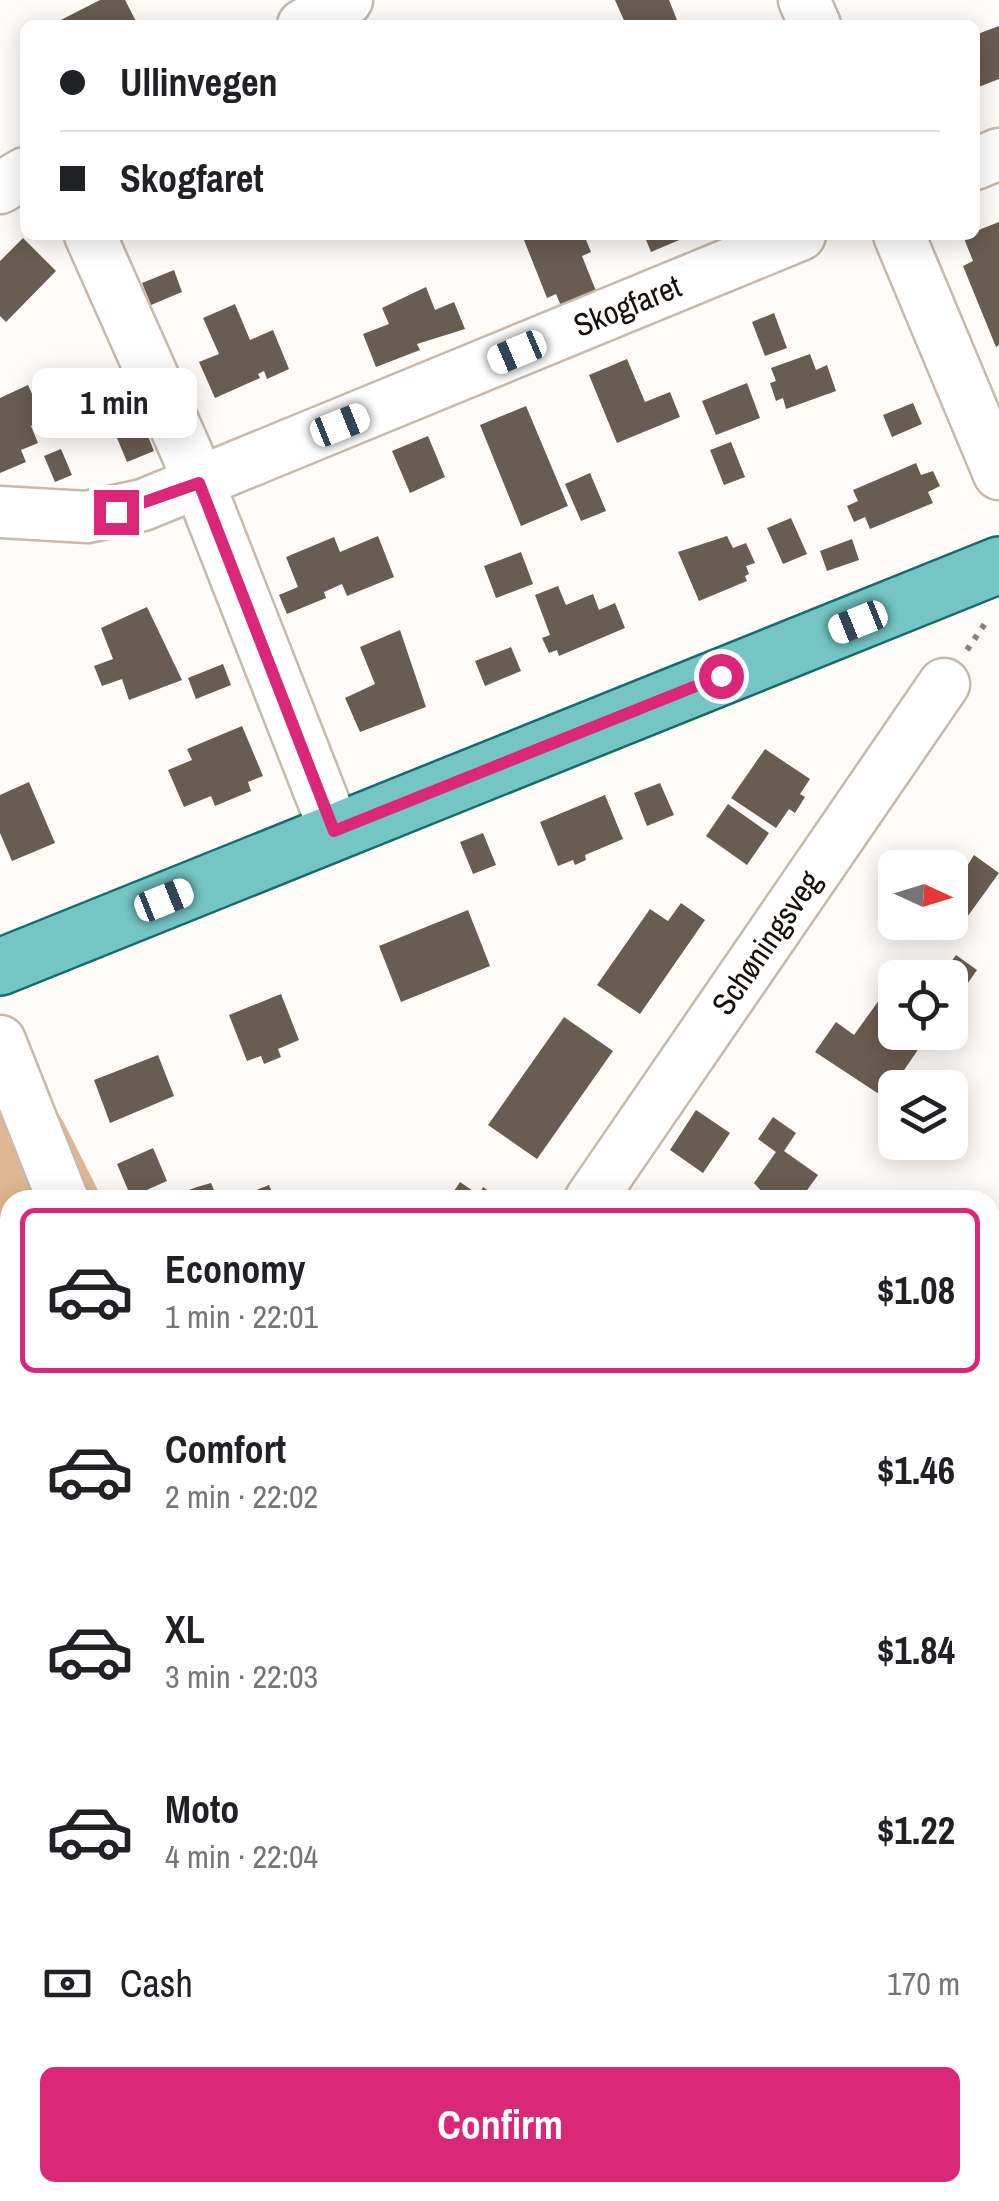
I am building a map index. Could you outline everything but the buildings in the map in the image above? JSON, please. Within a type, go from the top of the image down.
[{"type":"main road","points":[[0,967],[334,831],[998,586]]},
{"type":"street","points":[[311,20],[347,0]]},
{"type":"street","points":[[92,240],[199,483],[334,831]]},
{"type":"street","name":"Skogfaret","points":[[0,512],[87,517],[143,504],[788,240]]},
{"type":"street","points":[[901,240],[999,474]]},
{"type":"street","name":"Schøningsveg","points":[[597,1190],[944,684]]},
{"type":"street","points":[[0,1041],[59,1190]]},
{"type":"path","points":[[944,684],[998,586]]},
{"type":"shaded area","points":[[0,1021],[63,1121],[98,1190],[0,1190]]},
{"type":"route","points":[[116,512],[199,483],[334,831],[721,676]]}]
